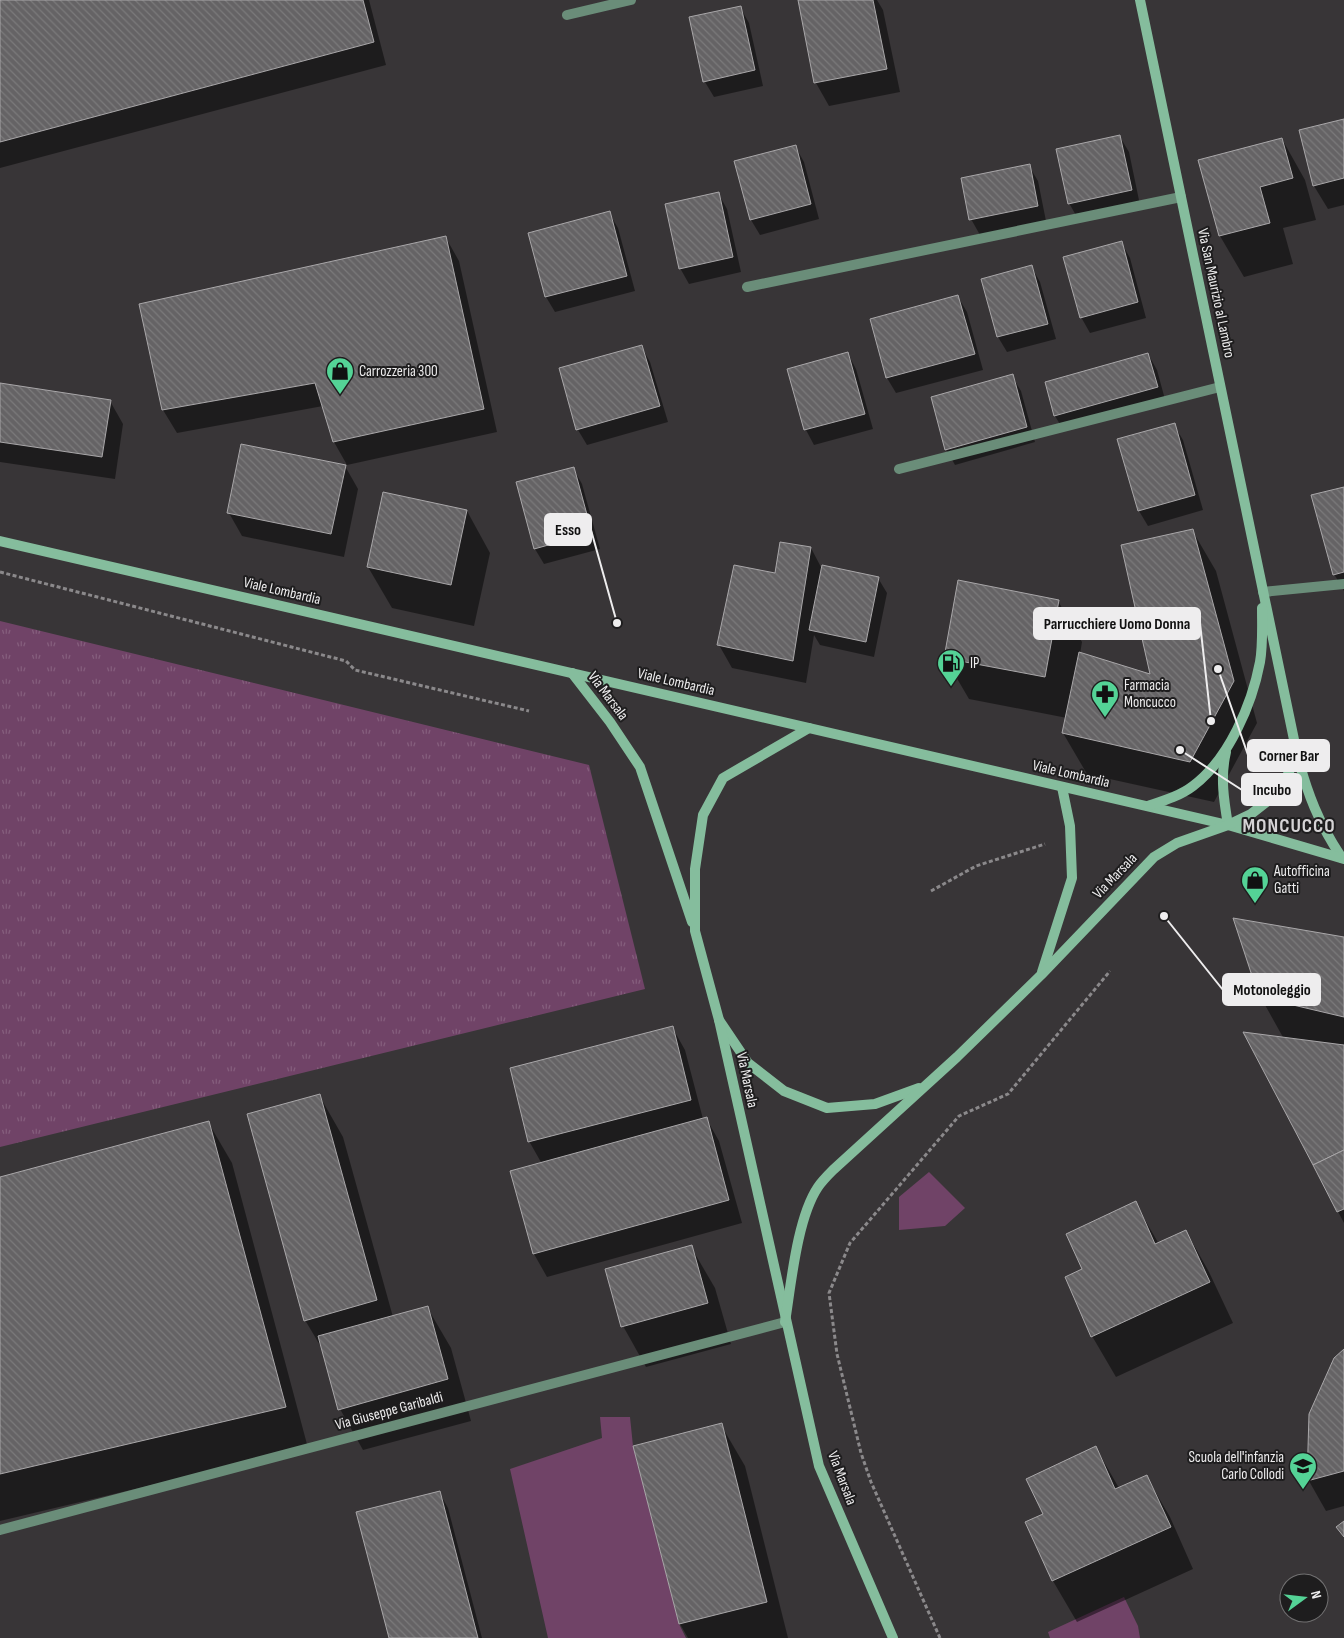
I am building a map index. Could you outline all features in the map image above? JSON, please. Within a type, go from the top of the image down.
[{"type":"main road","name":"Via San Maurizio al Lambro","points":[[1140,0],[1297,754],[1306,788],[1316,815],[1328,837],[1343,858]]},
{"type":"main road","name":"Viale Lombardia","points":[[0,541],[438,644],[572,673],[1148,806],[1228,825],[1343,858]]},
{"type":"main road","name":"Via San Maurizio al Lambro","points":[[1228,825],[1223,766],[1227,749],[1249,703],[1260,661],[1263,592]]},
{"type":"main road","name":"Via Marsala","points":[[572,673],[610,722],[640,767],[695,931],[719,1020],[785,1322],[819,1466],[893,1638]]},
{"type":"main road","name":"Via Marsala","points":[[695,931],[695,869],[703,814],[723,778],[809,728]]},
{"type":"main road","name":"Via San Maurizio al Lambro","points":[[1148,806],[1193,786],[1227,749]]},
{"type":"main road","points":[[1228,825],[1252,814],[1269,800],[1284,783],[1297,754]]},
{"type":"main road","name":"Via Marsala","points":[[1041,975],[1072,878],[1070,826],[1062,787]]},
{"type":"main road","name":"Via Marsala","points":[[785,1322],[794,1263],[805,1215],[817,1188],[833,1170],[957,1057],[1041,975],[1154,857],[1177,843],[1228,825]]},
{"type":"main road","name":"Via Marsala","points":[[719,1020],[748,1063],[784,1091],[827,1108],[875,1104],[924,1086]]},
{"type":"street","points":[[567,15],[631,0]]},
{"type":"street","points":[[747,287],[1181,197]]},
{"type":"street","points":[[899,469],[1220,387]]},
{"type":"street","points":[[1263,592],[1344,584]]},
{"type":"street","name":"Via Giuseppe Garibaldi","points":[[0,1530],[785,1322]]},
{"type":"path","points":[[0,572],[346,661],[355,670],[530,711]]},
{"type":"path","points":[[931,891],[976,866],[1054,840],[1070,826]]},
{"type":"path","points":[[940,1638],[875,1490],[861,1453],[838,1354],[829,1293],[850,1243],[959,1116],[1008,1094],[1110,971]]},
{"type":"green space","points":[[0,621],[589,765],[645,989],[0,1147]]},
{"type":"green space","points":[[929,1172],[965,1208],[945,1226],[899,1230],[899,1197]]},
{"type":"green space","points":[[600,1417],[630,1417],[633,1446],[679,1624],[686,1638],[548,1638],[510,1469],[602,1438]]},
{"type":"green space","points":[[1124,1597],[1138,1626],[1140,1638],[1050,1638],[1048,1632]]},
{"type":"building","points":[[0,0],[363,0],[374,42],[0,142]]},
{"type":"building","points":[[798,0],[873,0],[887,69],[814,83]]},
{"type":"building","points":[[741,6],[755,70],[703,82],[689,17]]},
{"type":"building","points":[[1344,119],[1344,178],[1313,186],[1299,130]]},
{"type":"building","points":[[1120,135],[1132,190],[1068,204],[1056,149]]},
{"type":"building","points":[[1282,138],[1293,178],[1260,187],[1270,223],[1219,236],[1198,160]]},
{"type":"building","points":[[796,145],[811,204],[750,220],[734,161]]},
{"type":"building","points":[[1030,164],[1038,206],[969,220],[961,178]]},
{"type":"building","points":[[719,192],[733,257],[679,269],[665,204]]},
{"type":"building","points":[[610,211],[627,276],[545,297],[528,233]]},
{"type":"building","points":[[446,236],[484,409],[333,442],[315,383],[162,410],[139,304]]},
{"type":"building","points":[[1122,241],[1138,302],[1080,318],[1063,257]]},
{"type":"building","points":[[1032,265],[1048,324],[997,337],[981,279]]},
{"type":"building","points":[[958,295],[975,354],[886,378],[870,319]]},
{"type":"building","points":[[642,345],[660,406],[576,430],[559,368]]},
{"type":"building","points":[[848,352],[865,414],[804,430],[787,369]]},
{"type":"building","points":[[1148,353],[1158,387],[1054,416],[1045,382]]},
{"type":"building","points":[[1013,374],[1027,427],[945,450],[931,397]]},
{"type":"building","points":[[0,383],[111,400],[102,457],[0,442]]},
{"type":"building","points":[[1175,423],[1195,495],[1138,511],[1117,439]]},
{"type":"building","points":[[241,444],[346,465],[331,534],[227,513]]},
{"type":"building","points":[[574,467],[592,533],[534,549],[516,482]]},
{"type":"building","points":[[1344,487],[1344,572],[1333,575],[1311,495]]},
{"type":"building","points":[[383,492],[467,510],[451,585],[367,567]]},
{"type":"building","points":[[1193,529],[1234,681],[1190,762],[1062,733],[1079,652],[1150,674],[1121,545]]},
{"type":"building","points":[[780,542],[811,547],[793,661],[717,645],[734,565],[775,573]]},
{"type":"building","points":[[822,565],[879,577],[866,642],[809,630]]},
{"type":"building","points":[[958,580],[1059,600],[1045,677],[944,658]]},
{"type":"building","points":[[1233,918],[1344,937],[1344,1017],[1259,997]]},
{"type":"building","points":[[673,1026],[691,1100],[528,1142],[510,1068]]},
{"type":"building","points":[[1243,1032],[1344,1045],[1344,1150],[1313,1165]]},
{"type":"building","points":[[320,1094],[377,1300],[304,1321],[247,1114]]},
{"type":"building","points":[[707,1117],[729,1200],[533,1254],[510,1171]]},
{"type":"building","points":[[209,1121],[286,1407],[0,1474],[0,1177]]},
{"type":"building","points":[[1344,1150],[1344,1209],[1337,1212],[1313,1165]]},
{"type":"building","points":[[1136,1201],[1155,1244],[1186,1230],[1210,1282],[1091,1337],[1065,1277],[1082,1269],[1066,1234]]},
{"type":"building","points":[[692,1245],[708,1303],[621,1327],[605,1269]]},
{"type":"building","points":[[428,1306],[448,1379],[338,1410],[318,1336]]},
{"type":"building","points":[[1344,1349],[1344,1471],[1307,1481],[1309,1414],[1334,1358]]},
{"type":"building","points":[[722,1423],[767,1602],[679,1624],[633,1446]]},
{"type":"building","points":[[1096,1446],[1115,1489],[1147,1475],[1171,1527],[1052,1581],[1025,1522],[1043,1514],[1026,1479]]},
{"type":"building","points":[[440,1491],[478,1638],[389,1638],[356,1512]]},
{"type":"building","points":[[1344,1521],[1344,1537],[1336,1527]]},
{"type":"place","name":"Carrozzeria 300","points":[[340,395]]},
{"type":"place","name":"Esso","points":[[617,623]]},
{"type":"place","name":"Corner Bar","points":[[1218,669]]},
{"type":"place","name":"IP","points":[[951,687]]},
{"type":"place","name":"Farmacia Moncucco","points":[[1105,718]]},
{"type":"place","name":"Parrucchiere Uomo Donna","points":[[1211,721]]},
{"type":"place","name":"Incubo","points":[[1180,750]]},
{"type":"place","name":"Autofficina Gatti","points":[[1255,904]]},
{"type":"place","name":"Motonoleggio","points":[[1164,916]]},
{"type":"place","name":"Scuola dell'infanzia Carlo Collodi","points":[[1303,1490]]},
{"type":"district","name":"MONCUCCO","points":[[1289,826]]}]
